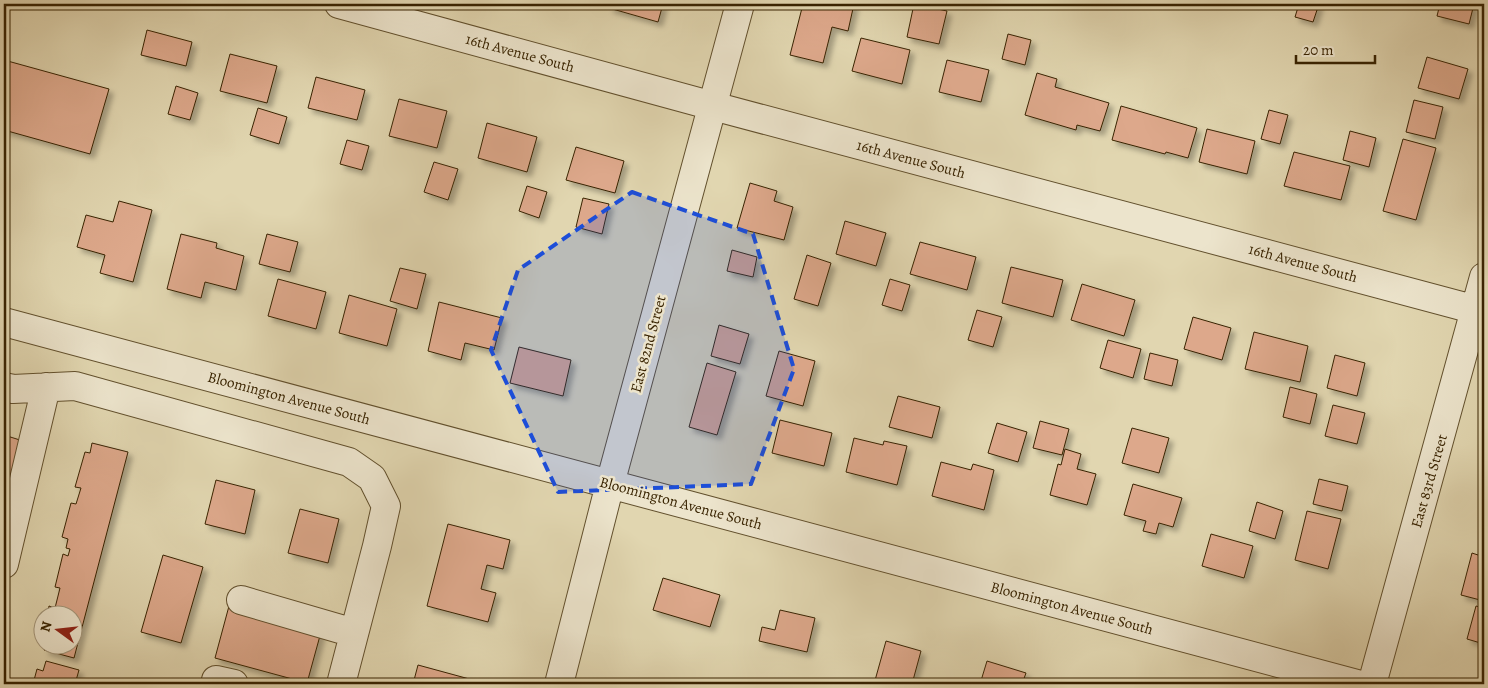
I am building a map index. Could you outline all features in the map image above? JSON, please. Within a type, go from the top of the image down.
[{"type":"street","name":"16th Avenue South","points":[[339,4],[1480,311]]},
{"type":"street","name":"East 82nd Street","points":[[559,684],[610,484],[740,4]]},
{"type":"street","name":"East 83rd Street","points":[[1372,684],[1480,311],[1484,277]]},
{"type":"street","name":"Bloomington Avenue South","points":[[4,322],[1357,684]]},
{"type":"street","points":[[4,387],[13,389],[75,386],[349,462],[372,478],[386,506],[341,684]]},
{"type":"street","points":[[4,564],[46,387]]},
{"type":"street","points":[[241,600],[354,633]]},
{"type":"highlighted area","points":[[632,192],[753,234],[794,369],[751,484],[558,492],[491,350],[518,270]]},
{"type":"building","points":[[610,4],[663,4],[658,22],[609,8]]},
{"type":"building","points":[[803,4],[854,4],[848,31],[832,27],[823,63],[790,55]]},
{"type":"building","points":[[914,4],[947,11],[939,44],[907,37]]},
{"type":"building","points":[[1299,4],[1319,4],[1313,22],[1295,17]]},
{"type":"building","points":[[1440,4],[1474,4],[1469,24],[1437,16]]},
{"type":"building","points":[[147,30],[192,42],[186,66],[141,55]]},
{"type":"building","points":[[1008,34],[1031,40],[1025,65],[1002,59]]},
{"type":"building","points":[[861,38],[910,50],[902,84],[852,71]]},
{"type":"building","points":[[230,54],[277,66],[267,103],[220,91]]},
{"type":"building","points":[[1427,57],[1468,69],[1459,99],[1418,88]]},
{"type":"building","points":[[4,60],[109,89],[90,154],[4,130]]},
{"type":"building","points":[[947,60],[989,70],[981,102],[939,92]]},
{"type":"building","points":[[1037,73],[1057,79],[1055,87],[1109,103],[1100,131],[1077,125],[1076,130],[1025,115]]},
{"type":"building","points":[[316,77],[365,90],[357,120],[308,108]]},
{"type":"building","points":[[176,86],[198,93],[190,120],[168,114]]},
{"type":"building","points":[[399,99],[447,111],[437,148],[389,136]]},
{"type":"building","points":[[1414,100],[1443,107],[1435,139],[1406,132]]},
{"type":"building","points":[[1121,106],[1197,128],[1188,158],[1112,140]]},
{"type":"building","points":[[258,108],[287,117],[279,144],[250,135]]},
{"type":"building","points":[[1269,110],[1288,115],[1280,144],[1261,139]]},
{"type":"building","points":[[487,123],[537,137],[527,172],[478,158]]},
{"type":"building","points":[[1207,129],[1255,141],[1247,174],[1199,162]]},
{"type":"building","points":[[1350,131],[1376,138],[1369,167],[1343,160]]},
{"type":"building","points":[[1403,139],[1436,148],[1416,220],[1383,211]]},
{"type":"building","points":[[347,140],[369,146],[362,170],[340,164]]},
{"type":"building","points":[[576,147],[624,161],[615,193],[566,180]]},
{"type":"building","points":[[1294,152],[1350,166],[1341,200],[1284,186]]},
{"type":"building","points":[[434,162],[458,169],[448,200],[424,192]]},
{"type":"building","points":[[750,183],[777,191],[774,201],[793,207],[784,240],[737,228]]},
{"type":"building","points":[[527,186],[547,192],[539,218],[519,211]]},
{"type":"building","points":[[583,198],[609,204],[602,234],[576,227]]},
{"type":"building","points":[[119,201],[152,210],[133,282],[100,273],[105,255],[77,247],[86,215],[113,222]]},
{"type":"building","points":[[845,221],[886,233],[876,266],[836,254]]},
{"type":"building","points":[[181,234],[217,243],[216,248],[244,256],[236,290],[205,282],[201,298],[167,289]]},
{"type":"building","points":[[267,234],[298,242],[290,272],[259,264]]},
{"type":"building","points":[[920,242],[976,257],[967,290],[910,274]]},
{"type":"building","points":[[732,250],[757,257],[753,277],[727,271]]},
{"type":"building","points":[[807,255],[831,263],[818,306],[794,299]]},
{"type":"building","points":[[1011,267],[1063,280],[1053,317],[1002,303]]},
{"type":"building","points":[[400,268],[426,274],[417,309],[390,301]]},
{"type":"building","points":[[278,279],[326,292],[316,329],[268,316]]},
{"type":"building","points":[[890,279],[910,285],[902,311],[882,305]]},
{"type":"building","points":[[1082,284],[1135,300],[1124,336],[1071,320]]},
{"type":"building","points":[[349,295],[397,309],[387,346],[339,333]]},
{"type":"building","points":[[439,302],[502,318],[494,350],[465,343],[461,360],[428,351]]},
{"type":"building","points":[[977,310],[1002,317],[993,347],[968,340]]},
{"type":"building","points":[[1193,317],[1231,328],[1222,360],[1184,349]]},
{"type":"building","points":[[719,325],[749,334],[740,364],[711,356]]},
{"type":"building","points":[[1254,332],[1308,346],[1300,382],[1245,369]]},
{"type":"building","points":[[1108,340],[1141,349],[1133,378],[1100,368]]},
{"type":"building","points":[[519,347],[571,360],[563,396],[510,383]]},
{"type":"building","points":[[779,351],[815,361],[803,406],[766,396]]},
{"type":"building","points":[[1150,353],[1178,360],[1172,386],[1144,379]]},
{"type":"building","points":[[1335,355],[1365,363],[1357,396],[1327,388]]},
{"type":"building","points":[[707,363],[736,372],[717,435],[689,427]]},
{"type":"building","points":[[1290,387],[1317,394],[1310,424],[1283,417]]},
{"type":"building","points":[[898,396],[940,407],[932,438],[889,427]]},
{"type":"building","points":[[1333,405],[1365,413],[1357,444],[1325,436]]},
{"type":"building","points":[[780,420],[832,433],[824,466],[772,453]]},
{"type":"building","points":[[1040,421],[1069,429],[1062,455],[1033,448]]},
{"type":"building","points":[[997,423],[1027,432],[1018,462],[988,453]]},
{"type":"building","points":[[1132,428],[1169,438],[1159,473],[1122,463]]},
{"type":"building","points":[[4,435],[23,441],[4,507]]},
{"type":"building","points":[[854,438],[883,445],[884,441],[907,446],[897,485],[846,472]]},
{"type":"building","points":[[92,443],[128,452],[82,627],[82,606],[56,606],[60,588],[55,587],[63,554],[68,556],[70,549],[66,548],[68,539],[62,537],[71,503],[76,504],[81,488],[75,487],[85,452],[90,453]]},
{"type":"building","points":[[1065,449],[1081,454],[1077,469],[1096,474],[1087,505],[1050,495],[1058,464],[1061,465]]},
{"type":"building","points":[[941,462],[971,470],[973,464],[994,470],[984,510],[932,496]]},
{"type":"building","points":[[1319,479],[1348,486],[1342,511],[1313,504]]},
{"type":"building","points":[[216,480],[255,490],[245,534],[205,524]]},
{"type":"building","points":[[1133,484],[1182,498],[1173,527],[1159,523],[1156,534],[1143,531],[1146,521],[1124,515]]},
{"type":"building","points":[[1257,502],[1283,511],[1275,539],[1249,531]]},
{"type":"building","points":[[300,509],[339,519],[328,563],[288,553]]},
{"type":"building","points":[[1307,511],[1341,519],[1328,569],[1295,560]]},
{"type":"building","points":[[448,524],[510,540],[503,569],[487,565],[481,589],[496,593],[488,622],[427,606]]},
{"type":"building","points":[[1211,534],[1253,546],[1244,578],[1202,566]]},
{"type":"building","points":[[1472,553],[1484,557],[1484,601],[1461,595]]},
{"type":"building","points":[[163,555],[203,567],[181,643],[141,632]]},
{"type":"building","points":[[663,578],[720,595],[710,627],[653,610]]},
{"type":"building","points":[[229,606],[321,632],[307,683],[215,658]]},
{"type":"building","points":[[1476,606],[1484,608],[1484,644],[1467,639]]},
{"type":"building","points":[[780,610],[815,618],[807,652],[759,641],[762,627],[775,630]]},
{"type":"building","points":[[886,641],[921,651],[912,684],[874,684]]},
{"type":"building","points":[[46,661],[79,670],[75,684],[33,684],[37,669],[43,671]]},
{"type":"building","points":[[987,661],[1026,673],[1022,684],[980,684]]},
{"type":"building","points":[[418,665],[473,680],[472,684],[413,684]]}]
